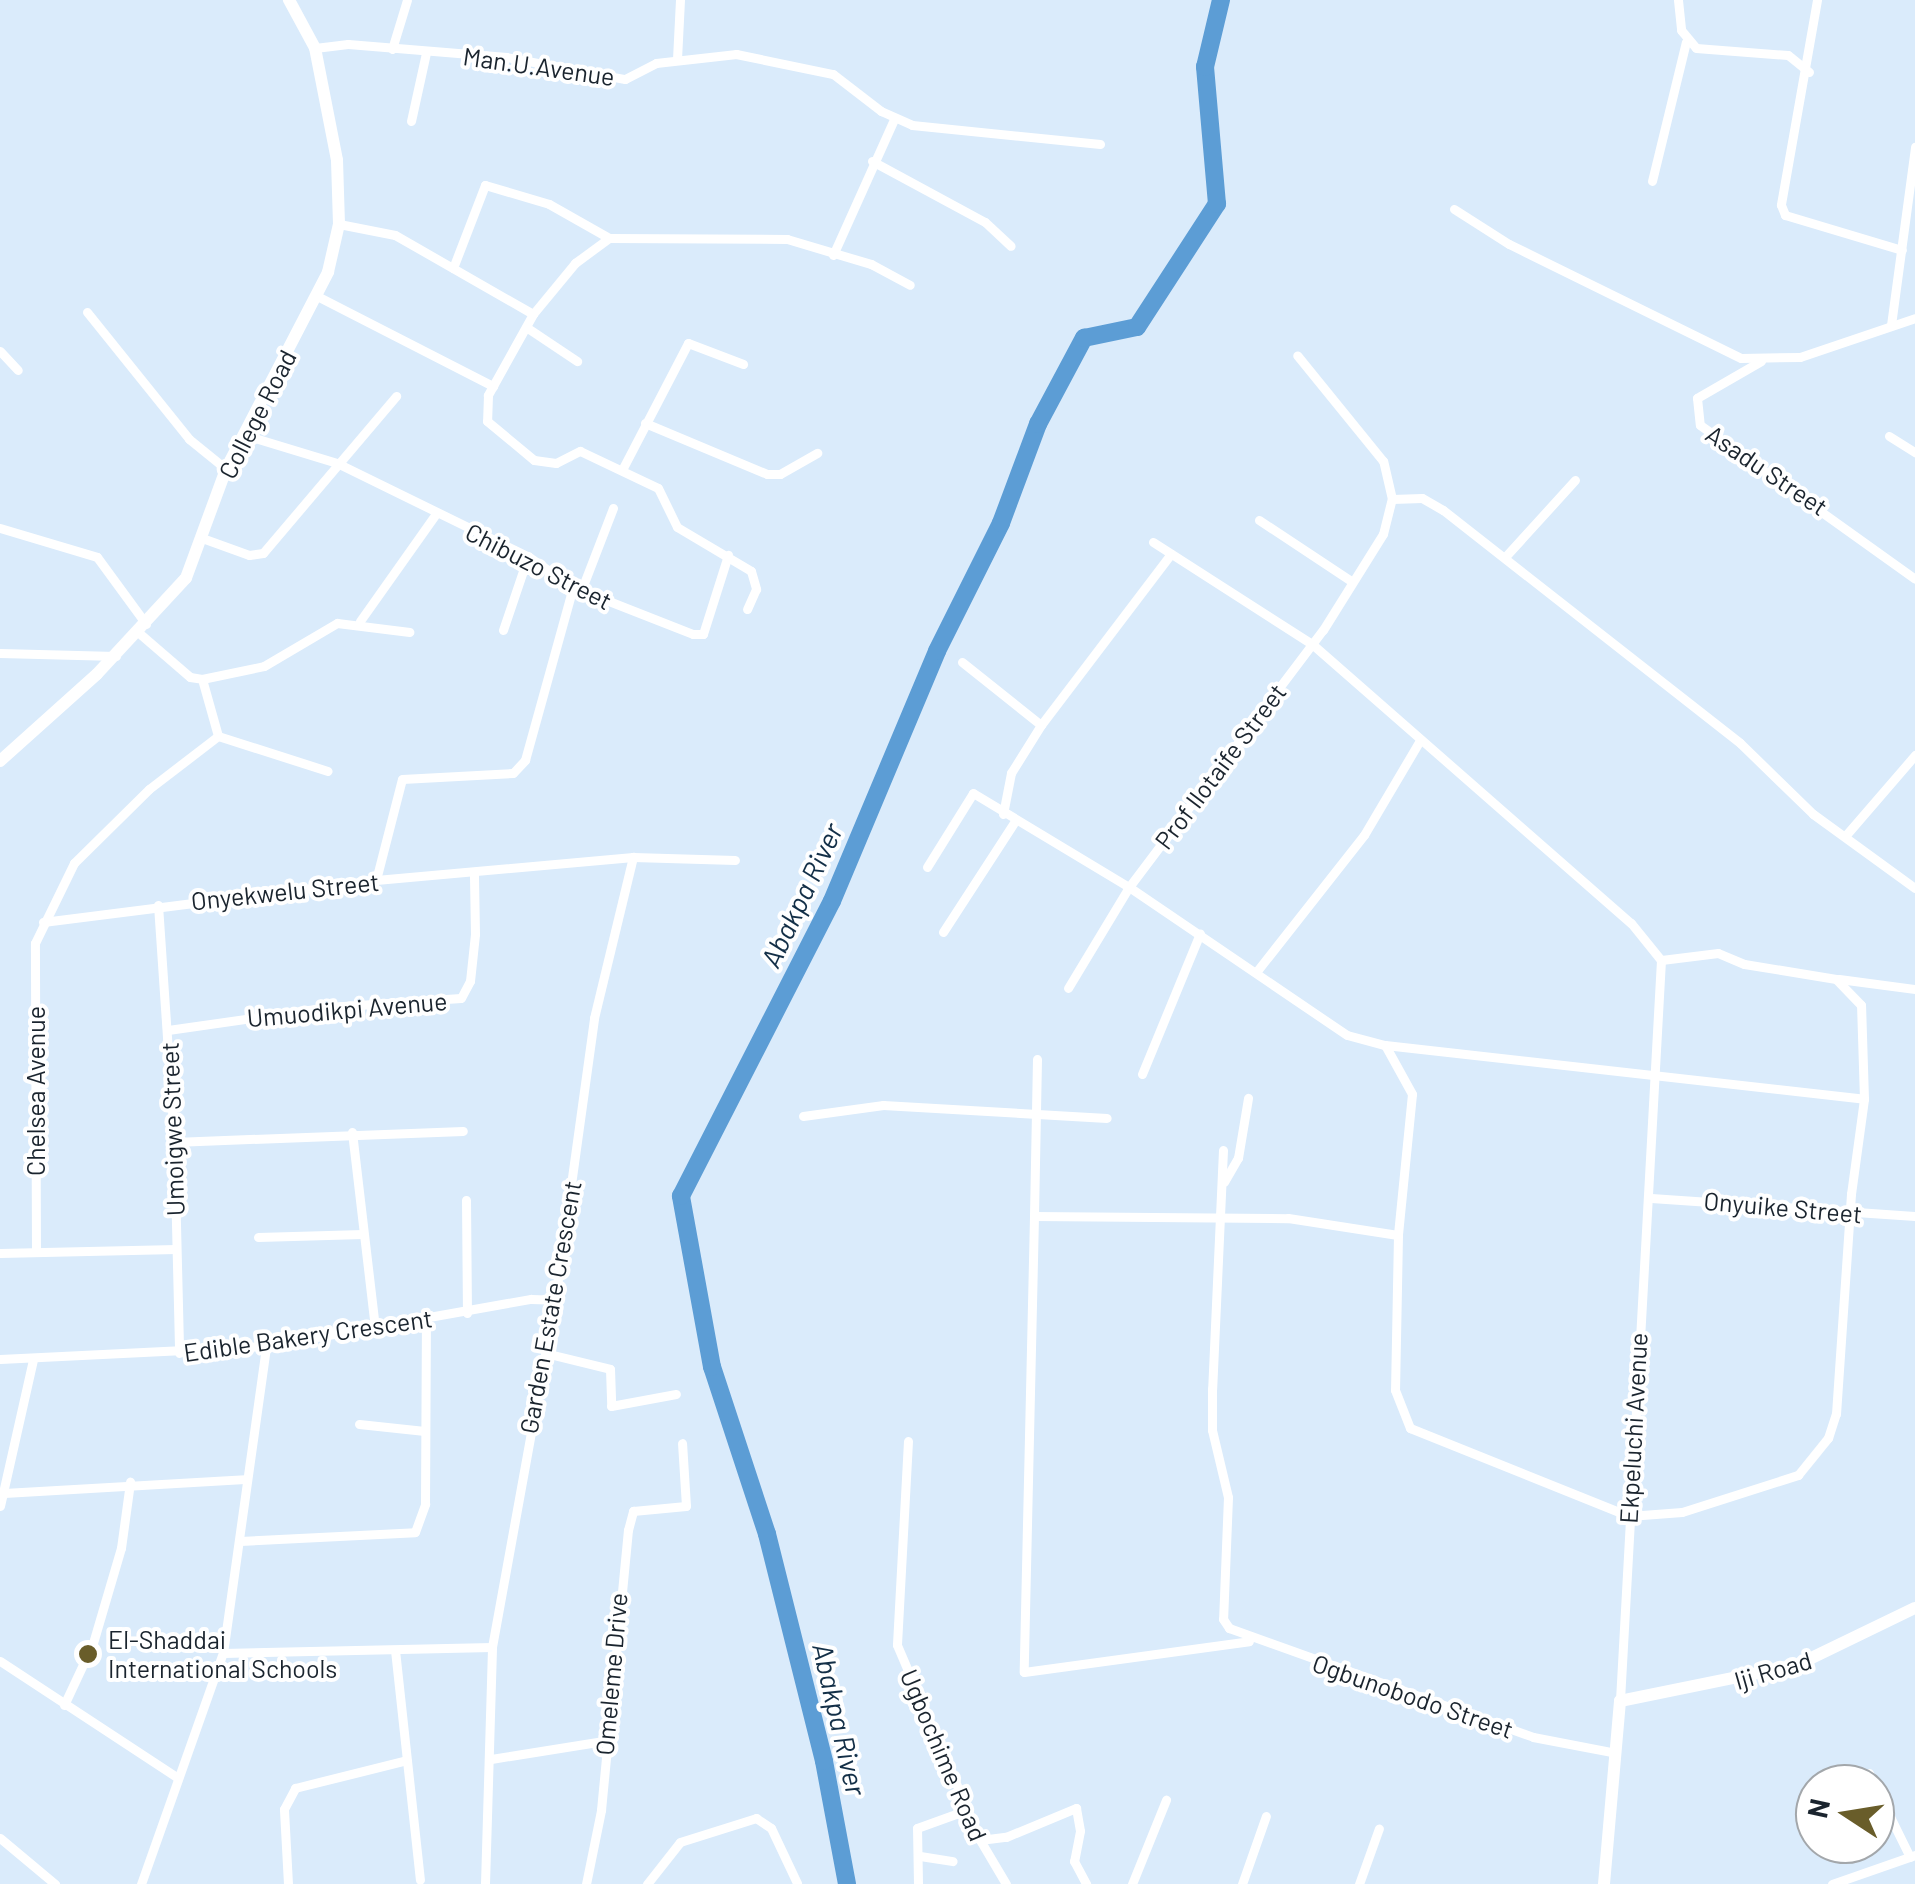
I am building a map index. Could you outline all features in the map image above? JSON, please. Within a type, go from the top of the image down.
[{"type":"main road","name":"College Road","points":[[0,761],[116,656],[186,578],[226,469],[248,436],[316,296],[338,224],[337,160],[315,48],[290,0]]},
{"type":"main road","name":"Iji Road","points":[[1620,1701],[1797,1665],[1915,1608]]},
{"type":"main road","name":"Ekpeluchi Avenue","points":[[1604,1884],[1611,1752],[1620,1701]]},
{"type":"street","points":[[392,49],[407,0]]},
{"type":"street","points":[[677,59],[680,0]]},
{"type":"street","points":[[1652,181],[1686,42],[1678,0]]},
{"type":"street","points":[[1817,0],[1809,72],[1783,192],[1785,215],[1902,250]]},
{"type":"street","points":[[1686,42],[1742,56],[1788,55],[1811,40]]},
{"type":"street","name":"Man.U.Avenue","points":[[315,48],[506,56],[625,79],[677,59],[736,54],[816,68],[894,119],[1100,144]]},
{"type":"street","points":[[410,122],[426,53]]},
{"type":"street","points":[[1788,55],[1809,72]]},
{"type":"street","points":[[833,256],[872,161],[894,119]]},
{"type":"street","points":[[1891,325],[1912,201],[1915,147]]},
{"type":"street","points":[[872,161],[985,222],[1012,246]]},
{"type":"street","points":[[452,268],[485,185],[549,204],[609,238],[787,239],[833,256],[871,264],[910,285]]},
{"type":"street","points":[[1454,209],[1508,244],[1718,348],[1762,361],[1800,357],[1915,318]]},
{"type":"street","points":[[338,224],[395,235],[533,314]]},
{"type":"street","points":[[609,238],[574,263],[533,314],[529,328],[493,386],[487,421],[534,460],[556,463],[580,451],[623,468],[666,495],[677,527],[728,555],[755,578],[747,609]]},
{"type":"street","points":[[316,296],[493,386]]},
{"type":"street","points":[[87,312],[190,439],[226,469]]},
{"type":"street","points":[[529,328],[577,361]]},
{"type":"street","points":[[623,468],[688,344],[742,364]]},
{"type":"street","points":[[0,351],[18,370]]},
{"type":"street","points":[[1297,355],[1367,434],[1390,478],[1392,498],[1433,503],[1915,888]]},
{"type":"street","name":"Asadu Street","points":[[1762,361],[1698,398],[1700,425],[1915,579]]},
{"type":"street","points":[[202,538],[249,555],[263,553],[396,396]]},
{"type":"street","points":[[645,423],[766,474],[780,474],[816,453]]},
{"type":"street","name":"Chibuzo Street","points":[[248,436],[337,463],[528,556],[577,589],[703,634],[728,555]]},
{"type":"street","points":[[1889,436],[1915,452]]},
{"type":"street","points":[[1505,557],[1574,480]]},
{"type":"street","name":"Prof Ilotaife Street","points":[[1068,988],[1129,887],[1312,644],[1383,534],[1392,498]]},
{"type":"street","points":[[376,880],[402,779],[513,773],[534,740],[577,589],[613,508]]},
{"type":"street","points":[[360,621],[435,514]]},
{"type":"street","points":[[1259,520],[1351,582]]},
{"type":"street","points":[[0,528],[97,557],[143,628],[190,677],[202,679],[264,666],[321,628],[360,621],[409,632]]},
{"type":"street","points":[[1153,542],[1312,644],[1631,923],[1661,960],[1718,953],[1744,964],[1915,988]]},
{"type":"street","points":[[1003,814],[1011,773],[1041,725],[1171,554]]},
{"type":"street","points":[[503,630],[528,556]]},
{"type":"street","points":[[0,653],[116,656]]},
{"type":"street","points":[[962,662],[1041,725]]},
{"type":"street","points":[[202,679],[218,736]]},
{"type":"street","points":[[218,736],[328,771]]},
{"type":"street","points":[[40,927],[93,840],[218,736]]},
{"type":"street","points":[[1257,970],[1364,835],[1420,742]]},
{"type":"street","points":[[1846,835],[1915,755]]},
{"type":"street","points":[[927,867],[970,794],[1129,887],[1257,970],[1329,1024],[1384,1045],[1864,1099]]},
{"type":"street","points":[[943,932],[1014,821]]},
{"type":"street","name":"Onyekwelu Street","points":[[40,927],[158,906],[376,880],[529,870],[633,857],[735,860]]},
{"type":"street","name":"Garden Estate Crescent","points":[[484,1884],[492,1647],[555,1300],[594,1018],[633,857]]},
{"type":"street","name":"Umuodikpi Avenue","points":[[168,1030],[329,1007],[460,998],[472,966],[474,874]]},
{"type":"street","name":"Umoigwe Street","points":[[158,906],[174,1142],[178,1353]]},
{"type":"street","name":"Chelsea Avenue","points":[[36,1252],[40,927]]},
{"type":"street","points":[[1142,1074],[1200,933]]},
{"type":"street","name":"Ekpeluchi Avenue","points":[[1620,1701],[1661,960]]},
{"type":"street","points":[[1384,1045],[1412,1094],[1398,1235],[1394,1390],[1410,1428],[1630,1516],[1682,1512],[1798,1476],[1818,1458],[1836,1414],[1864,1099],[1861,1005],[1836,979]]},
{"type":"street","points":[[1037,1059],[1024,1672],[1252,1641]]},
{"type":"street","points":[[1223,1184],[1238,1158],[1248,1098]]},
{"type":"street","points":[[803,1116],[883,1106],[1107,1118]]},
{"type":"street","points":[[174,1142],[352,1132],[463,1131]]},
{"type":"street","points":[[352,1132],[375,1327]]},
{"type":"street","points":[[1222,1220],[1223,1150]]},
{"type":"street","name":"Onyuike Street","points":[[1650,1198],[1915,1216]]},
{"type":"street","points":[[466,1200],[467,1313]]},
{"type":"street","points":[[1034,1216],[1288,1218],[1398,1235]]},
{"type":"street","name":"Ogbunobodo Street","points":[[1222,1220],[1212,1430],[1228,1497],[1224,1619],[1252,1641],[1533,1737],[1611,1752]]},
{"type":"street","points":[[258,1237],[363,1234]]},
{"type":"street","points":[[0,1252],[176,1248]]},
{"type":"street","name":"Edible Bakery Crescent","points":[[0,1360],[266,1346],[555,1300]]},
{"type":"street","points":[[240,1541],[415,1532],[425,1504],[426,1320]]},
{"type":"street","points":[[141,1884],[224,1653],[240,1541],[244,1479],[266,1346]]},
{"type":"street","points":[[545,1353],[610,1369],[611,1406],[676,1394]]},
{"type":"street","points":[[0,1506],[33,1360]]},
{"type":"street","points":[[359,1424],[425,1431]]},
{"type":"street","name":"Ugbochime Road","points":[[908,1440],[896,1645],[980,1840],[1004,1883]]},
{"type":"street","name":"Omeleme Drive","points":[[586,1884],[601,1810],[604,1741],[633,1511],[686,1506],[682,1443]]},
{"type":"street","points":[[4,1493],[130,1482],[244,1479]]},
{"type":"street","points":[[64,1705],[104,1605],[130,1482]]},
{"type":"street","points":[[224,1653],[492,1647]]},
{"type":"street","points":[[395,1650],[420,1880]]},
{"type":"street","points":[[0,1662],[178,1778]]},
{"type":"street","points":[[490,1760],[604,1741]]},
{"type":"street","points":[[288,1884],[287,1797],[295,1788],[407,1760]]},
{"type":"street","points":[[1132,1884],[1166,1800]]},
{"type":"street","points":[[980,1840],[1006,1837],[1076,1808],[1080,1832],[1074,1861],[1086,1884]]},
{"type":"street","points":[[918,1884],[917,1828],[967,1810]]},
{"type":"street","points":[[1242,1884],[1266,1816]]},
{"type":"street","points":[[647,1884],[680,1842],[756,1818],[772,1828],[797,1883]]},
{"type":"street","points":[[1832,1884],[1913,1856],[1895,1823]]},
{"type":"street","points":[[1359,1884],[1379,1828]]},
{"type":"street","points":[[0,1838],[54,1884]]},
{"type":"street","points":[[920,1856],[953,1861]]},
{"type":"waterway","name":"Abakpa River","points":[[847,1884],[824,1761],[767,1534],[712,1367],[681,1196],[832,901],[937,651],[1001,523],[1038,424],[1084,338],[1137,327],[1217,204],[1205,67],[1221,0]]},
{"type":"place","name":"El-Shaddai International Schools","points":[[88,1654]]}]
